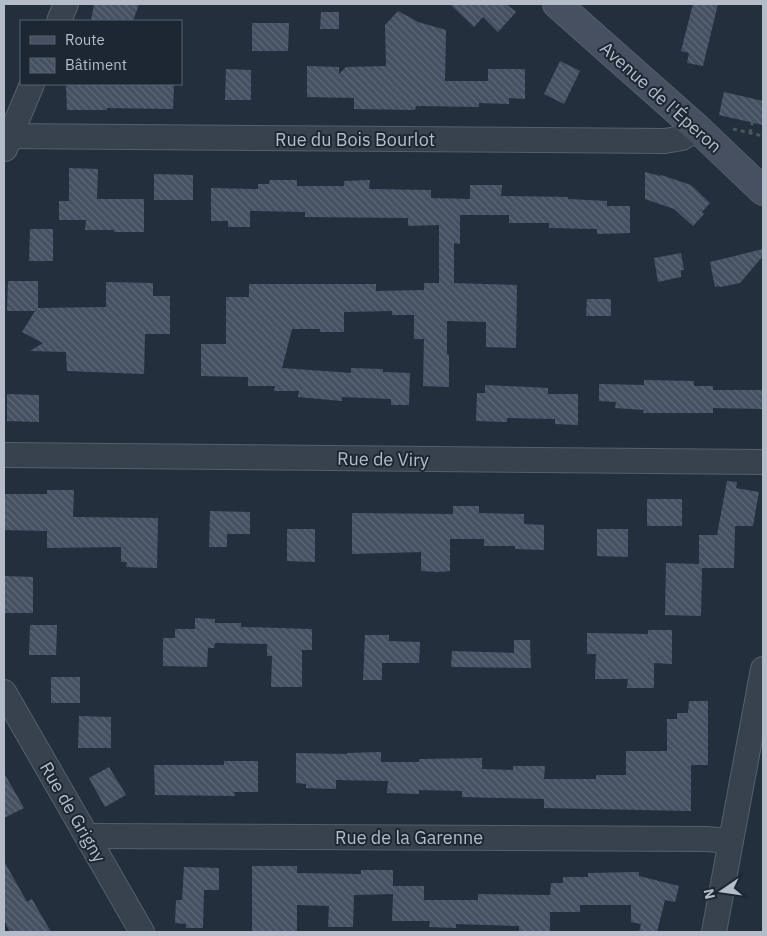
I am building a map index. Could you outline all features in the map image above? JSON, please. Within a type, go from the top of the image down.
[{"type":"main road","name":"Avenue de l'Éperon","points":[[557,4],[698,129],[763,191]]},
{"type":"street","points":[[59,20],[66,4]]},
{"type":"street","points":[[6,141],[32,85]]},
{"type":"street","name":"Rue du Bois Bourlot","points":[[6,141],[666,141],[682,138],[698,129]]},
{"type":"street","name":"Rue de Viry","points":[[4,456],[763,462]]},
{"type":"street","points":[[714,932],[763,669]]},
{"type":"street","name":"Rue de Grigny","points":[[4,692],[142,932]]},
{"type":"street","name":"Rue de la Garenne","points":[[87,836],[706,838],[731,841]]},
{"type":"path","points":[[750,133],[753,120]]},
{"type":"building","points":[[94,4],[139,4],[133,20],[91,20]]},
{"type":"building","points":[[450,4],[506,4],[516,12],[498,32],[483,17],[474,27]]},
{"type":"building","points":[[693,4],[718,4],[703,66],[687,63],[689,53],[681,51]]},
{"type":"building","points":[[398,11],[418,22],[446,30],[445,81],[488,81],[488,69],[525,69],[525,99],[509,98],[509,104],[479,103],[479,107],[416,106],[415,110],[354,109],[354,98],[307,97],[307,66],[339,67],[339,74],[346,67],[386,66],[385,25]]},
{"type":"building","points":[[321,12],[339,12],[339,29],[320,29]]},
{"type":"building","points":[[252,23],[289,23],[288,51],[252,51]]},
{"type":"building","points":[[560,61],[580,71],[564,104],[544,94]]},
{"type":"building","points":[[226,69],[251,70],[251,100],[225,100]]},
{"type":"building","points":[[66,85],[174,85],[173,109],[107,108],[107,110],[67,110]]},
{"type":"building","points":[[724,92],[763,101],[763,125],[719,115]]},
{"type":"building","points":[[69,168],[98,169],[97,199],[144,199],[144,232],[85,230],[86,220],[59,220],[59,201],[69,201]]},
{"type":"building","points":[[645,172],[691,185],[710,203],[702,212],[704,214],[693,226],[674,209],[645,199]]},
{"type":"building","points":[[154,174],[193,175],[193,200],[154,200]]},
{"type":"building","points":[[270,180],[297,180],[297,186],[344,186],[344,181],[370,180],[369,189],[431,190],[431,198],[470,199],[470,185],[502,185],[501,196],[568,197],[568,199],[607,201],[607,206],[630,206],[630,233],[597,234],[597,229],[549,228],[549,223],[509,223],[509,215],[460,215],[460,244],[454,243],[454,283],[517,285],[516,348],[486,347],[486,322],[447,321],[449,387],[423,386],[424,339],[414,339],[414,315],[392,315],[392,311],[344,312],[344,332],[320,332],[320,329],[292,329],[282,368],[351,373],[351,368],[383,369],[383,372],[410,373],[409,405],[391,405],[391,399],[342,397],[342,401],[298,397],[299,391],[274,391],[275,386],[248,386],[248,377],[201,376],[201,344],[226,344],[226,297],[249,297],[249,284],[376,284],[376,291],[424,290],[424,283],[439,283],[439,225],[408,226],[408,218],[305,217],[305,212],[250,211],[250,227],[228,227],[228,221],[211,221],[211,188],[258,189],[258,184],[269,184]]},
{"type":"building","points":[[30,229],[53,229],[53,261],[29,261]]},
{"type":"building","points":[[763,249],[763,256],[740,283],[715,287],[710,262]]},
{"type":"building","points":[[681,253],[684,270],[681,270],[681,277],[658,282],[654,258]]},
{"type":"building","points":[[8,281],[38,281],[38,308],[106,307],[106,282],[153,283],[153,296],[170,296],[170,334],[145,334],[144,374],[67,371],[66,352],[30,351],[43,343],[22,332],[35,311],[7,311]]},
{"type":"building","points":[[587,299],[611,299],[611,316],[586,316]]},
{"type":"building","points":[[644,380],[694,381],[694,386],[713,386],[713,390],[763,390],[763,409],[713,408],[713,413],[643,413],[644,410],[615,408],[616,402],[599,401],[599,384],[644,385]]},
{"type":"building","points":[[485,385],[548,388],[548,394],[578,394],[578,425],[555,424],[555,419],[507,418],[507,422],[476,421],[477,393],[485,393]]},
{"type":"building","points":[[7,394],[39,395],[39,422],[7,421]]},
{"type":"building","points":[[727,481],[737,482],[736,488],[759,492],[753,526],[735,526],[734,568],[702,568],[701,616],[665,615],[666,563],[699,564],[699,535],[717,535]]},
{"type":"building","points":[[47,490],[74,490],[73,517],[158,518],[157,568],[126,567],[127,562],[121,562],[121,547],[47,548],[47,531],[4,530],[4,494],[47,494]]},
{"type":"building","points":[[647,499],[682,499],[682,526],[647,526]]},
{"type":"building","points":[[453,506],[479,506],[479,513],[524,514],[524,524],[544,525],[544,550],[515,549],[515,546],[484,546],[484,539],[450,539],[450,571],[439,572],[421,571],[421,552],[352,554],[352,513],[453,514]]},
{"type":"building","points":[[210,511],[250,512],[250,534],[227,534],[227,547],[209,547]]},
{"type":"building","points":[[287,529],[315,529],[315,562],[287,561]]},
{"type":"building","points":[[597,529],[628,529],[628,557],[597,556]]},
{"type":"building","points":[[4,576],[33,577],[33,613],[4,613]]},
{"type":"building","points":[[195,618],[215,619],[215,623],[241,623],[241,627],[312,629],[312,650],[302,650],[302,687],[271,687],[272,656],[267,656],[267,644],[215,643],[214,648],[208,648],[207,667],[163,666],[163,638],[175,638],[175,629],[195,629]]},
{"type":"building","points":[[30,625],[57,625],[56,655],[29,655]]},
{"type":"building","points":[[648,630],[672,630],[672,664],[654,663],[654,688],[627,688],[628,679],[595,679],[596,654],[587,654],[587,633],[648,634]]},
{"type":"building","points":[[365,635],[389,635],[389,641],[420,642],[419,663],[382,663],[382,680],[363,680]]},
{"type":"building","points":[[514,640],[530,640],[531,668],[451,667],[452,651],[514,653]]},
{"type":"building","points":[[51,677],[80,677],[80,703],[51,703]]},
{"type":"building","points":[[689,701],[708,701],[708,765],[691,765],[691,811],[544,808],[544,799],[462,797],[462,791],[419,790],[419,794],[387,793],[388,781],[336,780],[336,789],[306,788],[306,784],[296,783],[296,753],[347,754],[381,752],[381,762],[419,762],[419,759],[482,758],[482,769],[513,770],[513,766],[545,766],[544,779],[596,779],[596,775],[626,775],[626,751],[667,751],[667,719],[677,719],[677,713],[688,713]]},
{"type":"building","points":[[79,716],[111,717],[111,748],[78,748]]},
{"type":"building","points":[[224,761],[258,761],[258,792],[234,792],[235,796],[155,795],[154,765],[224,765]]},
{"type":"building","points":[[109,767],[126,795],[105,807],[89,778]]},
{"type":"building","points":[[4,773],[24,808],[4,818]]},
{"type":"building","points":[[4,861],[27,902],[32,899],[51,932],[10,932],[4,921]]},
{"type":"building","points":[[252,866],[297,866],[297,873],[361,874],[361,870],[393,870],[393,886],[424,886],[424,900],[478,900],[478,894],[550,895],[551,883],[563,883],[563,877],[588,877],[588,873],[639,872],[639,876],[679,886],[675,902],[665,900],[657,932],[639,932],[641,924],[631,922],[631,905],[580,905],[580,912],[550,912],[550,932],[519,932],[519,926],[456,924],[456,928],[429,927],[430,921],[392,921],[393,894],[354,895],[353,927],[328,927],[329,906],[297,905],[297,932],[252,932]]},
{"type":"building","points":[[184,867],[219,868],[219,890],[204,890],[203,928],[186,928],[186,924],[175,923],[176,900],[182,900]]}]
